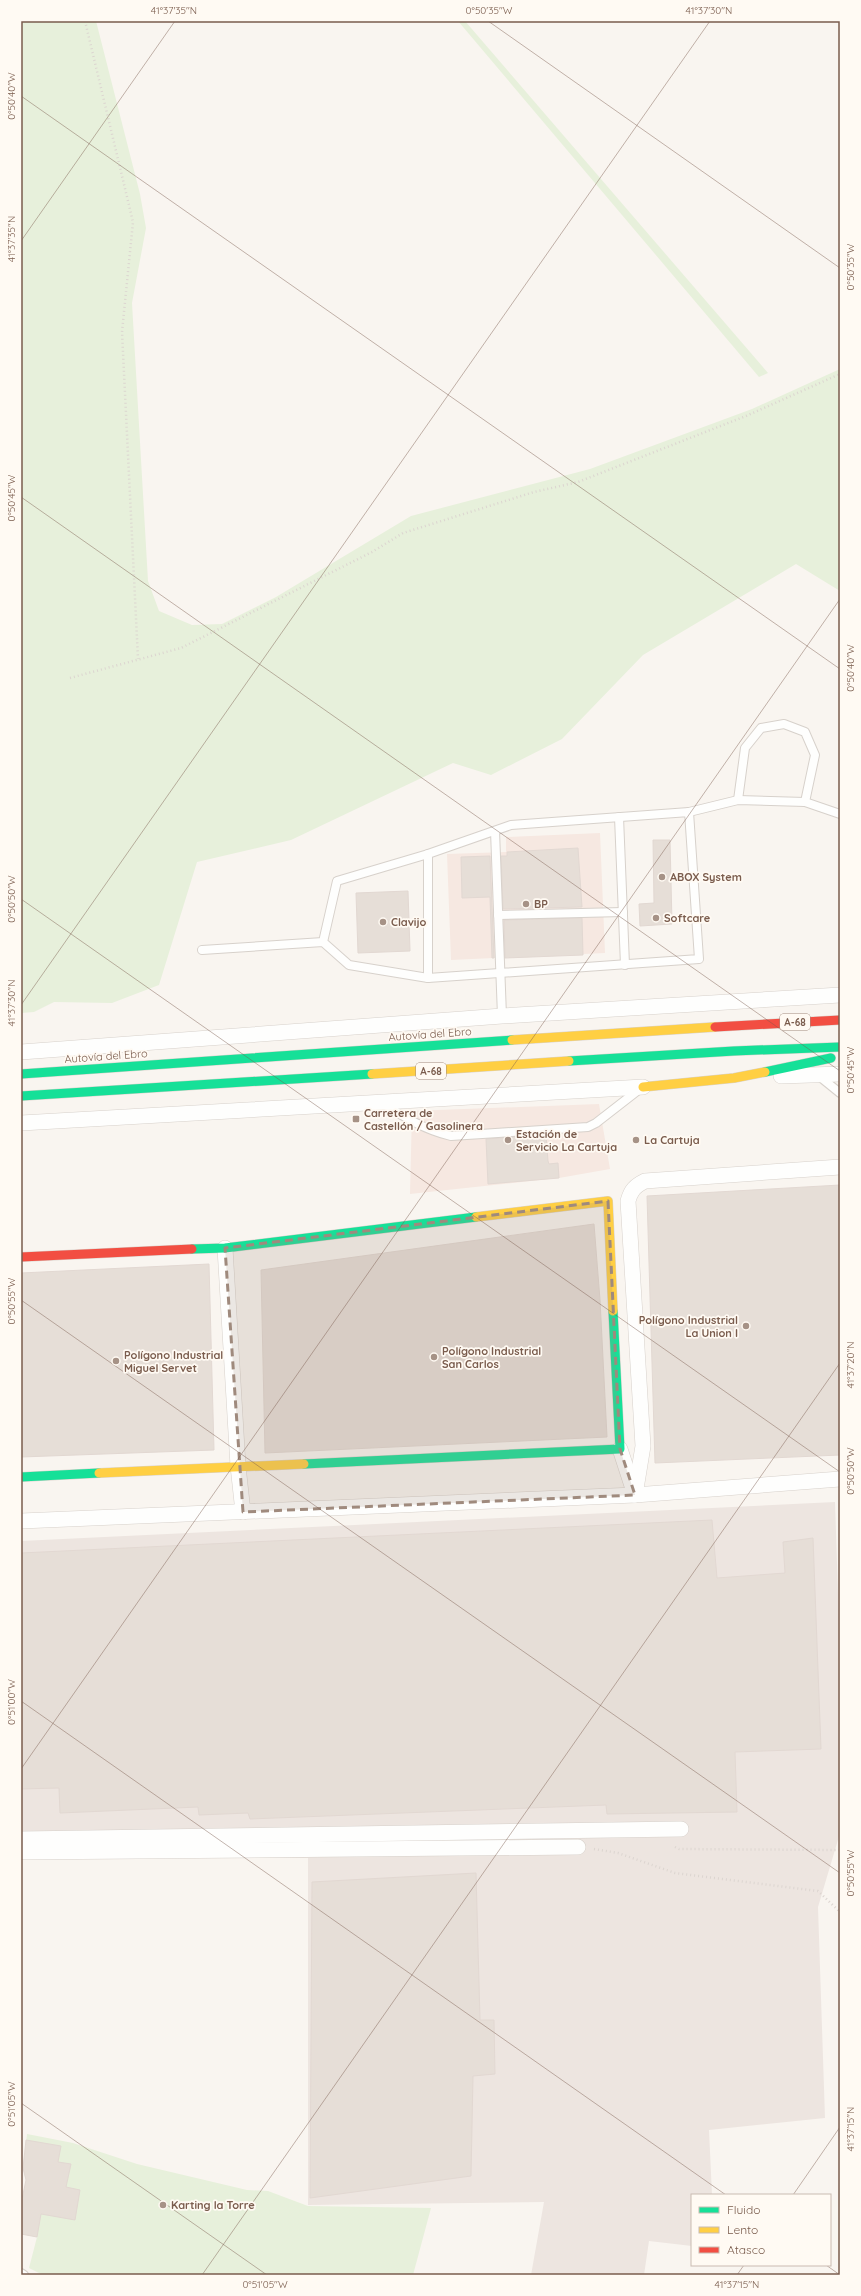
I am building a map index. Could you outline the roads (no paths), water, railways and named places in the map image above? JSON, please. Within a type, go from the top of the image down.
[{"type":"main road","name":"Autovía del Ebro","points":[[21,1074],[647,1030],[840,1020]]},
{"type":"main road","name":"A-68","points":[[21,1096],[734,1051],[840,1047]]},
{"type":"main road","points":[[643,1086],[734,1078],[840,1056]]},
{"type":"main road","points":[[21,1257],[225,1248],[608,1201],[620,1449],[21,1477]]},
{"type":"street","points":[[21,1052],[502,1016],[840,995]]},
{"type":"street","points":[[734,1078],[840,1074]]},
{"type":"street","points":[[21,1123],[381,1103],[643,1086]]},
{"type":"street","points":[[635,1495],[643,1446],[628,1201],[631,1192],[636,1185],[645,1181],[840,1167]]},
{"type":"street","points":[[225,1248],[238,1466],[243,1512]]},
{"type":"street","points":[[620,1449],[635,1495]]},
{"type":"street","points":[[21,1521],[635,1495],[840,1479]]},
{"type":"street","points":[[21,1839],[681,1829]]},
{"type":"street","points":[[21,1852],[578,1847]]},
{"type":"lane","points":[[738,800],[744,748],[761,728],[784,724],[805,732],[815,755],[805,802]]},
{"type":"lane","points":[[323,942],[337,881],[428,854],[511,825],[689,812],[738,800],[805,802],[840,814]]},
{"type":"lane","points":[[202,950],[323,942],[349,965],[428,978],[700,959],[689,812]]},
{"type":"lane","points":[[619,818],[625,965]]},
{"type":"lane","points":[[496,831],[502,1016]]},
{"type":"lane","points":[[428,854],[428,978]]},
{"type":"lane","points":[[498,915],[623,912]]},
{"type":"lane","points":[[816,1075],[840,1092]]},
{"type":"lane","points":[[381,1103],[435,1133],[451,1136],[588,1127],[596,1124],[643,1086]]},
{"type":"place","name":"ABOX System","points":[[662,877]]},
{"type":"place","name":"BP","points":[[526,904]]},
{"type":"place","name":"Softcare","points":[[656,918]]},
{"type":"place","name":"Clavijo","points":[[383,922]]},
{"type":"place","name":"Carretera de Castellón / Gasolinera","points":[[356,1119]]},
{"type":"place","name":"Estación de Servicio La Cartuja","points":[[508,1140]]},
{"type":"place","name":"La Cartuja","points":[[636,1140]]},
{"type":"place","name":"Polígono Industrial La Union I","points":[[746,1326]]},
{"type":"place","name":"Polígono Industrial San Carlos","points":[[434,1357]]},
{"type":"place","name":"Polígono Industrial Miguel Servet","points":[[116,1361]]},
{"type":"place","name":"Karting la Torre","points":[[163,2205]]}]
